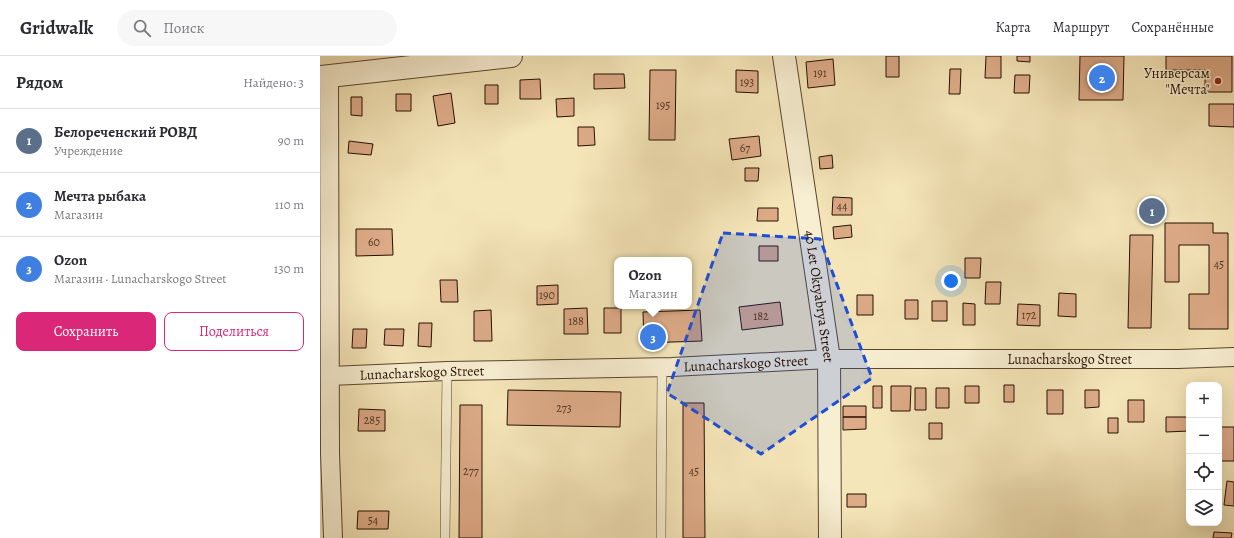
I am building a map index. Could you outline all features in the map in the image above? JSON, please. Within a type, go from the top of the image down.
[{"type":"street","points":[[333,538],[324,77],[511,56]]},
{"type":"street","name":"40 Let Oktyabrya Street","points":[[784,56],[829,359],[830,538]]},
{"type":"street","name":"Lunacharskogo Street","points":[[330,376],[447,371],[662,367],[829,359],[1178,359],[1234,357]]},
{"type":"lane","points":[[661,538],[662,367]]},
{"type":"lane","points":[[445,538],[447,371]]},
{"type":"highlighted area","points":[[723,233],[820,239],[872,378],[761,454],[667,393]]},
{"type":"building","points":[[886,56],[899,56],[899,77],[886,77]]},
{"type":"building","points":[[986,56],[1001,56],[1001,78],[985,78]]},
{"type":"building","points":[[1017,56],[1030,56],[1030,62],[1017,61]]},
{"type":"building","points":[[1080,56],[1124,56],[1123,100],[1079,100]]},
{"type":"building","name":"Универсам \"Мечта\"","points":[[1166,56],[1232,56],[1232,92],[1205,92],[1205,70],[1166,70]]},
{"type":"building","points":[[833,59],[835,85],[808,88],[806,62]]},
{"type":"building","points":[[950,69],[961,69],[960,94],[949,94]]},
{"type":"building","points":[[650,70],[676,70],[675,140],[649,140]]},
{"type":"building","points":[[736,70],[758,71],[758,93],[736,92]]},
{"type":"building","points":[[594,74],[624,74],[625,88],[594,89]]},
{"type":"building","points":[[1015,75],[1030,75],[1029,93],[1014,93]]},
{"type":"building","points":[[540,79],[541,99],[520,99],[520,80]]},
{"type":"building","points":[[485,85],[498,85],[498,104],[485,104]]},
{"type":"building","points":[[451,93],[455,123],[438,126],[433,96]]},
{"type":"building","points":[[396,94],[411,94],[411,111],[396,111]]},
{"type":"building","points":[[351,97],[362,97],[362,116],[351,115]]},
{"type":"building","points":[[574,98],[574,116],[557,117],[556,99]]},
{"type":"building","points":[[1209,104],[1234,104],[1234,127],[1209,126]]},
{"type":"building","points":[[578,127],[594,127],[595,145],[578,146]]},
{"type":"building","points":[[759,136],[761,156],[732,160],[729,139]]},
{"type":"building","points":[[349,141],[373,144],[371,155],[348,153]]},
{"type":"building","points":[[832,155],[833,168],[820,169],[819,157]]},
{"type":"building","points":[[745,168],[759,168],[758,181],[745,181]]},
{"type":"building","points":[[833,197],[852,198],[852,215],[832,215]]},
{"type":"building","points":[[758,208],[778,208],[778,221],[757,221]]},
{"type":"building","points":[[1165,223],[1213,223],[1213,233],[1228,233],[1228,329],[1189,329],[1189,294],[1209,294],[1209,245],[1179,245],[1179,282],[1165,282]]},
{"type":"building","points":[[851,225],[852,237],[834,239],[833,227]]},
{"type":"building","points":[[356,229],[392,229],[393,255],[356,256]]},
{"type":"building","points":[[1130,235],[1153,235],[1151,328],[1128,328]]},
{"type":"building","points":[[759,246],[778,246],[778,261],[759,261]]},
{"type":"building","points":[[965,258],[981,258],[980,278],[965,278]]},
{"type":"building","points":[[440,280],[457,280],[458,302],[441,302]]},
{"type":"building","points":[[986,282],[1001,282],[1000,304],[985,304]]},
{"type":"building","points":[[558,285],[558,304],[537,305],[537,286]]},
{"type":"building","points":[[1059,293],[1076,294],[1076,317],[1058,316]]},
{"type":"building","points":[[857,295],[873,295],[873,315],[857,315]]},
{"type":"building","points":[[905,300],[918,300],[918,319],[905,319]]},
{"type":"building","points":[[932,301],[947,301],[947,321],[932,321]]},
{"type":"building","points":[[780,302],[783,325],[742,330],[739,307]]},
{"type":"building","points":[[963,303],[975,304],[975,325],[963,325]]},
{"type":"building","points":[[1018,304],[1040,305],[1040,326],[1017,325]]},
{"type":"building","points":[[587,308],[588,334],[564,334],[564,309]]},
{"type":"building","points":[[604,308],[621,309],[621,333],[604,333]]},
{"type":"building","points":[[491,310],[492,341],[474,341],[474,311]]},
{"type":"building","points":[[700,310],[702,341],[644,343],[643,312]]},
{"type":"building","points":[[419,323],[432,323],[431,347],[418,346]]},
{"type":"building","points":[[353,329],[367,329],[366,348],[352,348]]},
{"type":"building","points":[[385,329],[404,329],[403,346],[384,345]]},
{"type":"building","points":[[1004,385],[1014,385],[1014,402],[1004,402]]},
{"type":"building","points":[[873,386],[882,386],[882,408],[873,408]]},
{"type":"building","points":[[891,386],[911,386],[910,411],[891,411]]},
{"type":"building","points":[[965,386],[979,386],[979,403],[965,403]]},
{"type":"building","points":[[915,388],[926,388],[926,410],[915,410]]},
{"type":"building","points":[[936,388],[949,388],[949,408],[936,408]]},
{"type":"building","points":[[508,390],[621,392],[620,427],[507,425]]},
{"type":"building","points":[[1047,390],[1063,390],[1063,414],[1047,414]]},
{"type":"building","points":[[1085,390],[1099,390],[1099,407],[1085,408]]},
{"type":"building","points":[[1128,400],[1144,400],[1144,422],[1128,422]]},
{"type":"building","points":[[683,403],[704,403],[705,538],[683,538]]},
{"type":"building","points":[[460,405],[482,405],[482,538],[459,538]]},
{"type":"building","points":[[843,406],[866,406],[866,417],[843,417]]},
{"type":"building","points":[[359,409],[385,410],[385,431],[358,431]]},
{"type":"building","points":[[843,417],[866,417],[866,429],[843,430]]},
{"type":"building","points":[[1166,417],[1186,417],[1186,431],[1166,432]]},
{"type":"building","points":[[1108,418],[1118,418],[1118,433],[1108,433]]},
{"type":"building","points":[[929,423],[942,423],[942,439],[929,439]]},
{"type":"building","points":[[1222,427],[1234,427],[1234,461],[1222,461]]},
{"type":"building","points":[[1227,481],[1234,482],[1234,506],[1224,505]]},
{"type":"building","points":[[847,494],[866,494],[866,507],[847,507]]},
{"type":"building","points":[[358,511],[389,511],[388,529],[357,529]]},
{"type":"building","points":[[1214,532],[1232,533],[1231,538],[1213,538]]},
{"type":"place","name":"Мечта рыбака","points":[[1102,78]]},
{"type":"place","name":"Универсам \"Мечта\"","points":[[1218,81]]},
{"type":"place","name":"Белореченский РОВД","points":[[1152,211]]},
{"type":"place","name":"Ozon","points":[[653,337]]}]
